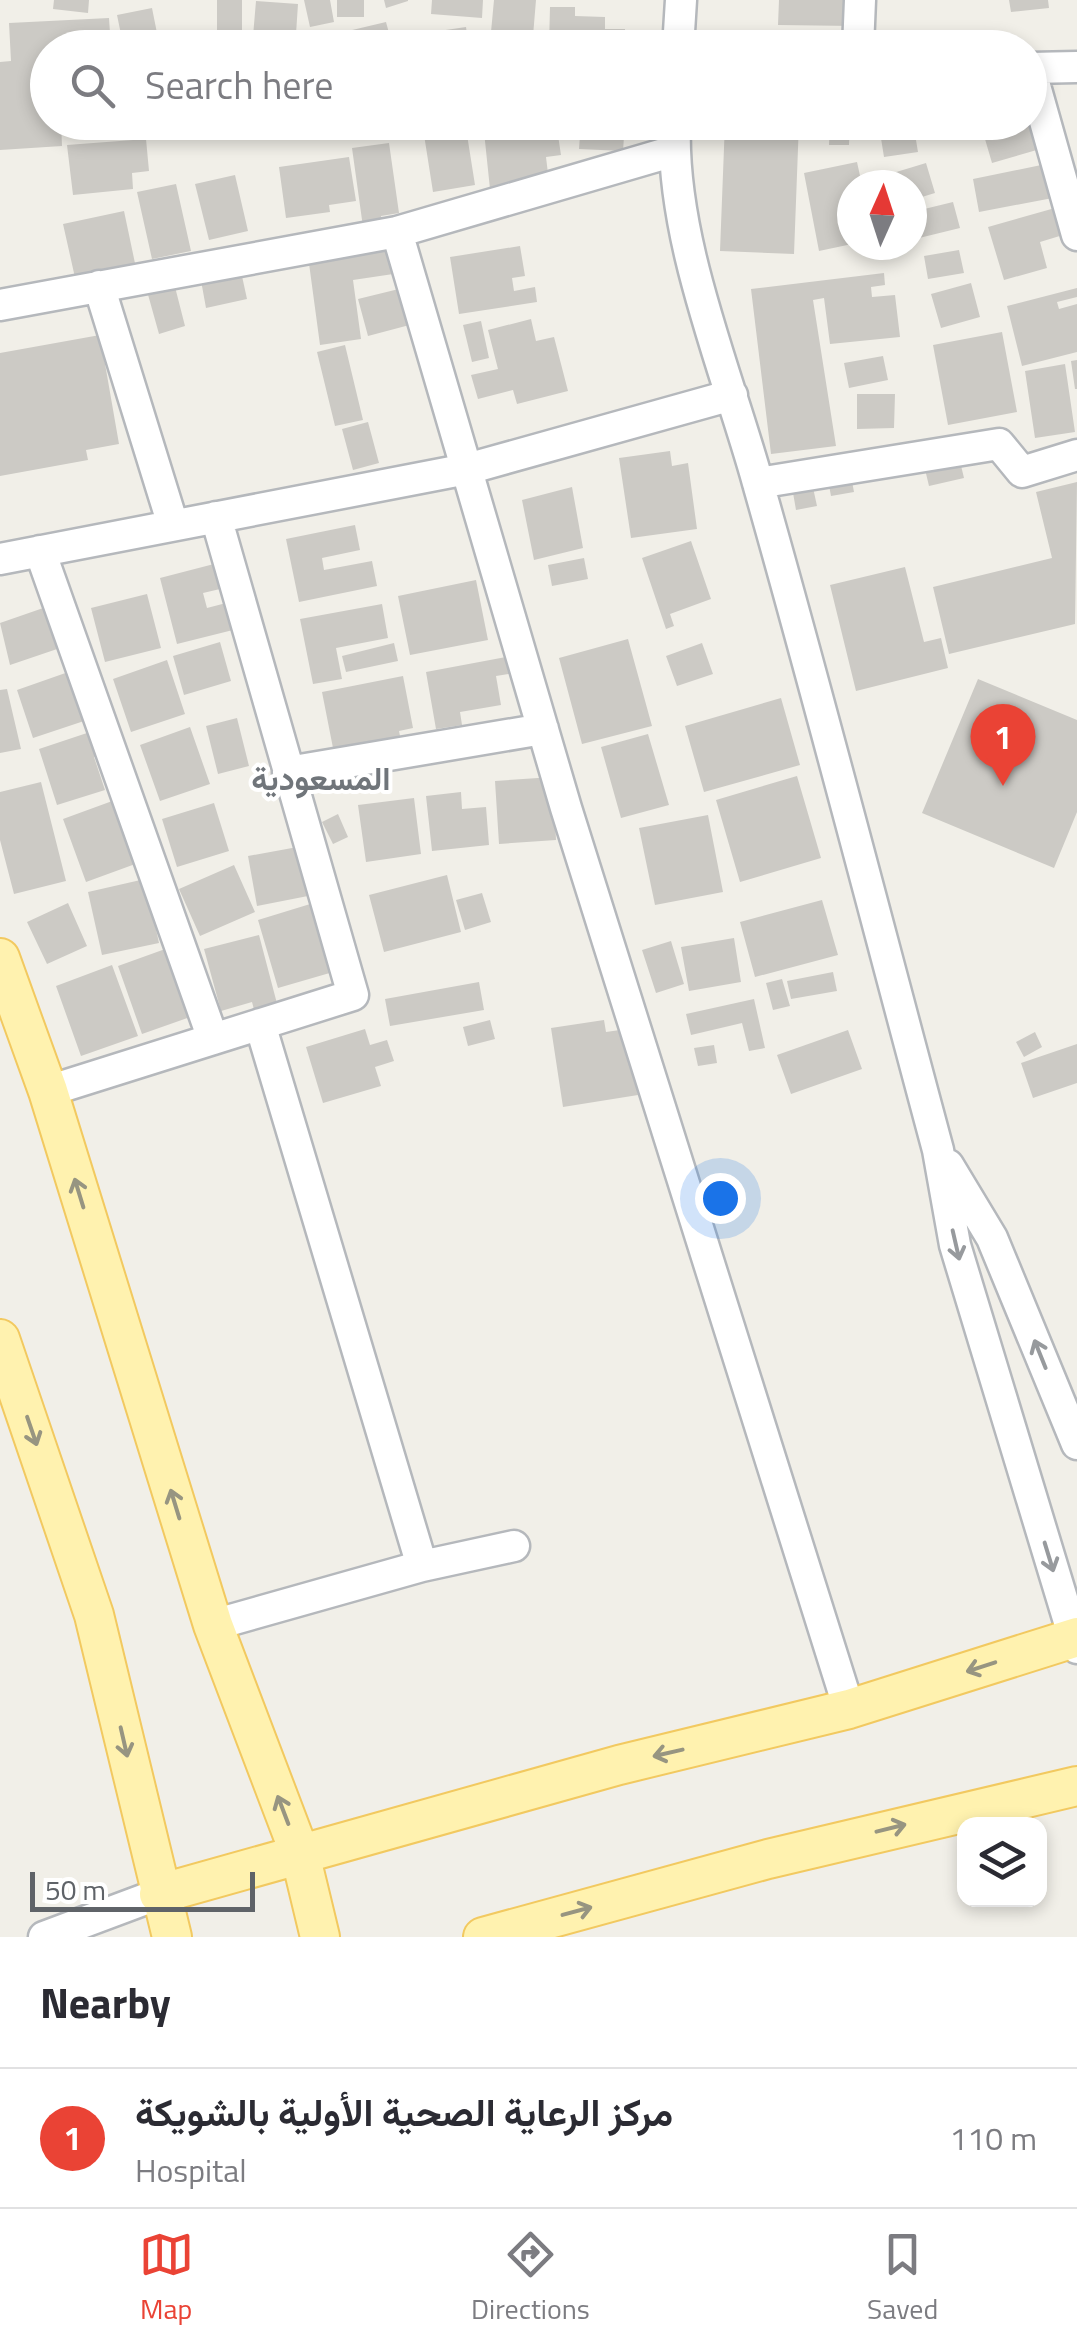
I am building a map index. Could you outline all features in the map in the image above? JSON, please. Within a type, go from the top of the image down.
[{"type":"main road","points":[[0,958],[48,1091],[212,1625],[300,1854],[320,1937]]},
{"type":"main road","points":[[0,1339],[94,1615],[172,1937]]},
{"type":"main road","points":[[159,1894],[619,1764],[850,1710],[1076,1641]]},
{"type":"main road","points":[[483,1937],[786,1854],[1077,1786]]},
{"type":"street","points":[[679,30],[680,0]]},
{"type":"street","points":[[859,30],[860,0]]},
{"type":"street","points":[[1047,68],[1077,67]]},
{"type":"street","points":[[1047,128],[1077,235]]},
{"type":"street","points":[[0,305],[397,232],[665,140]]},
{"type":"street","points":[[674,140],[693,261],[758,483],[938,1150],[954,1245],[1076,1641]]},
{"type":"street","points":[[397,232],[543,730],[850,1710]]},
{"type":"street","points":[[98,286],[173,525]]},
{"type":"street","points":[[0,559],[467,470],[732,395]]},
{"type":"street","points":[[758,483],[999,444],[1022,472],[1077,455]]},
{"type":"street","points":[[48,1091],[353,996],[216,518]]},
{"type":"street","points":[[40,552],[212,1039]]},
{"type":"street","points":[[288,772],[543,730]]},
{"type":"street","points":[[260,1024],[422,1566]]},
{"type":"street","points":[[938,1150],[992,1238],[1077,1444]]},
{"type":"street","points":[[212,1625],[422,1566],[514,1546]]},
{"type":"street","points":[[44,1937],[159,1894]]},
{"type":"building","points":[[54,0],[89,0],[88,13],[53,9]]},
{"type":"building","points":[[217,0],[242,0],[242,30],[217,30]]},
{"type":"building","points":[[304,0],[330,0],[334,22],[310,27]]},
{"type":"building","points":[[337,0],[364,0],[364,17],[337,17]]},
{"type":"building","points":[[384,0],[408,0],[408,1],[386,8]]},
{"type":"building","points":[[432,0],[483,0],[482,18],[431,14]]},
{"type":"building","points":[[494,0],[536,0],[534,30],[491,30]]},
{"type":"building","points":[[779,0],[857,0],[857,26],[778,25]]},
{"type":"building","points":[[1009,0],[1048,0],[1049,8],[1011,12]]},
{"type":"building","points":[[256,1],[298,4],[296,30],[254,30]]},
{"type":"building","points":[[550,7],[575,7],[575,16],[605,17],[605,29],[625,29],[625,30],[549,30]]},
{"type":"building","points":[[152,8],[156,30],[120,30],[117,15]]},
{"type":"building","points":[[109,18],[110,30],[30,30],[30,140],[62,140],[62,146],[0,150],[0,62],[11,61],[9,23]]},
{"type":"building","points":[[386,22],[388,30],[352,30]]},
{"type":"building","points":[[146,140],[149,171],[132,173],[133,189],[73,195],[67,145]]},
{"type":"building","points":[[425,140],[468,140],[475,185],[433,192]]},
{"type":"building","points":[[485,140],[559,140],[561,155],[546,157],[549,182],[490,189]]},
{"type":"building","points":[[580,140],[624,140],[623,151],[579,149]]},
{"type":"building","points":[[724,140],[798,140],[794,254],[720,251]]},
{"type":"building","points":[[829,140],[849,140],[849,145],[829,145]]},
{"type":"building","points":[[881,140],[916,140],[918,152],[884,157]]},
{"type":"building","points":[[985,140],[1044,140],[1047,147],[992,163]]},
{"type":"building","points":[[389,143],[399,213],[381,216],[382,225],[363,227],[352,148]]},
{"type":"building","points":[[349,157],[356,201],[329,205],[330,212],[286,218],[279,167]]},
{"type":"building","points":[[857,162],[859,170],[837,170],[837,247],[819,251],[804,173]]},
{"type":"building","points":[[926,163],[935,193],[927,195],[927,170],[903,170]]},
{"type":"building","points":[[1051,163],[1058,197],[979,212],[973,179]]},
{"type":"building","points":[[235,175],[248,231],[209,240],[195,184]]},
{"type":"building","points":[[176,184],[191,251],[152,259],[137,192]]},
{"type":"building","points":[[953,202],[960,228],[927,236],[927,208]]},
{"type":"building","points":[[1055,208],[1063,235],[1040,242],[1047,268],[1004,280],[988,227]]},
{"type":"building","points":[[124,211],[136,268],[76,282],[63,224]]},
{"type":"building","points":[[396,245],[400,273],[353,280],[361,339],[320,345],[308,256]]},
{"type":"building","points":[[520,246],[525,276],[512,278],[514,291],[535,287],[537,302],[459,314],[450,257]]},
{"type":"building","points":[[959,250],[964,273],[928,279],[927,255]]},
{"type":"building","points":[[240,267],[247,299],[206,308],[200,275]]},
{"type":"building","points":[[884,273],[885,285],[871,287],[872,297],[895,295],[900,337],[830,344],[824,298],[813,300],[836,446],[771,454],[751,289]]},
{"type":"building","points":[[174,283],[185,326],[159,334],[147,291]]},
{"type":"building","points":[[971,283],[980,317],[941,328],[931,294]]},
{"type":"building","points":[[407,287],[417,323],[368,336],[358,299]]},
{"type":"building","points":[[1077,288],[1077,297],[1057,302],[1059,309],[1077,304],[1077,352],[1022,366],[1007,306]]},
{"type":"building","points":[[531,319],[536,341],[554,337],[568,391],[517,404],[513,390],[478,399],[471,375],[498,369],[488,330]]},
{"type":"building","points":[[481,321],[489,358],[472,362],[463,325]]},
{"type":"building","points":[[1002,332],[1017,412],[948,425],[933,345]]},
{"type":"building","points":[[100,335],[119,444],[86,450],[88,460],[0,476],[0,353]]},
{"type":"building","points":[[345,345],[363,420],[335,426],[317,352]]},
{"type":"building","points":[[883,356],[888,380],[849,388],[844,363]]},
{"type":"building","points":[[1077,360],[1077,389],[1075,389],[1071,361]]},
{"type":"building","points":[[1065,364],[1075,432],[1035,438],[1025,371]]},
{"type":"building","points":[[857,394],[895,394],[894,428],[857,429]]},
{"type":"building","points":[[368,422],[379,463],[353,470],[342,429]]},
{"type":"building","points":[[670,451],[672,466],[688,463],[697,529],[631,538],[619,458]]},
{"type":"building","points":[[958,453],[964,478],[929,486],[923,461]]},
{"type":"building","points":[[851,476],[854,492],[831,496],[828,480]]},
{"type":"building","points":[[1077,482],[1075,624],[949,654],[933,587],[1052,558],[1036,492]]},
{"type":"building","points":[[812,483],[817,506],[796,510],[792,487]]},
{"type":"building","points":[[572,487],[583,548],[534,560],[522,500]]},
{"type":"building","points":[[355,525],[360,550],[322,558],[324,570],[372,561],[377,586],[299,602],[286,539]]},
{"type":"building","points":[[691,541],[711,599],[670,614],[674,626],[666,629],[642,558]]},
{"type":"building","points":[[584,558],[588,579],[552,586],[548,565]]},
{"type":"building","points":[[214,564],[220,589],[203,593],[207,608],[230,602],[237,629],[177,644],[160,578]]},
{"type":"building","points":[[905,567],[924,642],[941,638],[948,668],[856,691],[830,585]]},
{"type":"building","points":[[476,580],[488,640],[410,655],[398,596]]},
{"type":"building","points":[[147,594],[161,648],[105,662],[91,608]]},
{"type":"building","points":[[382,604],[388,638],[336,648],[342,679],[313,684],[300,619]]},
{"type":"building","points":[[49,606],[63,647],[10,665],[0,623]]},
{"type":"building","points":[[628,639],[652,726],[582,744],[559,658]]},
{"type":"building","points":[[220,642],[231,681],[184,695],[173,656]]},
{"type":"building","points":[[394,643],[398,661],[346,672],[342,656]]},
{"type":"building","points":[[702,643],[713,674],[677,686],[666,656]]},
{"type":"building","points":[[512,656],[515,673],[496,676],[501,705],[460,712],[462,725],[436,729],[426,672]]},
{"type":"building","points":[[167,660],[185,714],[131,732],[113,679]]},
{"type":"building","points":[[74,670],[90,719],[33,738],[17,690]]},
{"type":"building","points":[[403,676],[413,728],[399,731],[403,751],[374,757],[371,741],[333,748],[322,692]]},
{"type":"building","points":[[978,679],[1077,720],[1077,812],[1054,868],[922,813]]},
{"type":"building","points":[[7,689],[21,749],[0,753],[0,690]]},
{"type":"building","points":[[781,698],[800,765],[704,792],[685,726]]},
{"type":"building","points":[[237,718],[249,766],[218,774],[206,726]]},
{"type":"building","points":[[190,727],[210,784],[160,801],[140,745]]},
{"type":"building","points":[[93,731],[100,755],[94,757],[105,790],[57,805],[39,749]]},
{"type":"building","points":[[648,734],[669,805],[621,818],[601,747]]},
{"type":"building","points":[[797,776],[821,858],[740,882],[716,800]]},
{"type":"building","points":[[553,777],[556,840],[499,844],[495,781]]},
{"type":"building","points":[[41,782],[66,881],[14,894],[0,840],[0,792]]},
{"type":"building","points":[[461,792],[462,809],[486,807],[489,845],[432,851],[426,796]]},
{"type":"building","points":[[414,798],[421,854],[366,862],[358,805]]},
{"type":"building","points":[[115,800],[138,863],[86,882],[63,819]]},
{"type":"building","points":[[214,803],[229,851],[177,867],[162,819]]},
{"type":"building","points":[[338,814],[348,837],[333,844],[322,822]]},
{"type":"building","points":[[708,815],[723,892],[655,905],[639,828]]},
{"type":"building","points":[[303,846],[313,895],[257,906],[248,856]]},
{"type":"building","points":[[234,865],[255,912],[200,936],[179,889]]},
{"type":"building","points":[[447,875],[461,932],[384,952],[369,895]]},
{"type":"building","points":[[145,879],[159,943],[102,955],[88,892]]},
{"type":"building","points":[[482,893],[491,922],[465,930],[456,900]]},
{"type":"building","points":[[822,900],[838,955],[755,977],[740,922]]},
{"type":"building","points":[[320,901],[340,970],[278,988],[258,920]]},
{"type":"building","points":[[68,903],[87,946],[47,964],[27,922]]},
{"type":"building","points":[[259,935],[280,1015],[257,1021],[252,1002],[221,1011],[204,949]]},
{"type":"building","points":[[734,938],[741,982],[689,991],[681,947]]},
{"type":"building","points":[[671,941],[684,984],[656,993],[642,950]]},
{"type":"building","points":[[168,948],[193,1016],[142,1034],[118,966]]},
{"type":"building","points":[[112,965],[138,1036],[81,1056],[56,986]]},
{"type":"building","points":[[833,972],[837,991],[791,999],[787,981]]},
{"type":"building","points":[[782,979],[790,1006],[773,1010],[766,983]]},
{"type":"building","points":[[479,982],[484,1010],[390,1026],[385,999]]},
{"type":"building","points":[[754,999],[765,1048],[749,1051],[742,1023],[691,1035],[686,1014]]},
{"type":"building","points":[[490,1020],[495,1039],[468,1046],[463,1027]]},
{"type":"building","points":[[604,1020],[606,1032],[627,1029],[638,1095],[563,1107],[551,1028]]},
{"type":"building","points":[[365,1029],[370,1045],[387,1040],[394,1061],[375,1067],[381,1086],[323,1103],[306,1047]]},
{"type":"building","points":[[848,1030],[862,1069],[791,1094],[777,1055]]},
{"type":"building","points":[[1035,1032],[1042,1047],[1024,1057],[1016,1042]]},
{"type":"building","points":[[1077,1044],[1077,1083],[1033,1098],[1021,1063]]},
{"type":"building","points":[[714,1045],[717,1063],[698,1066],[694,1048]]},
{"type":"place","name":"مركز الرعاية الصحية الأولية بالشويكة","points":[[1003,786]]},
{"type":"district","name":"المسعودية","points":[[321,779]]}]
